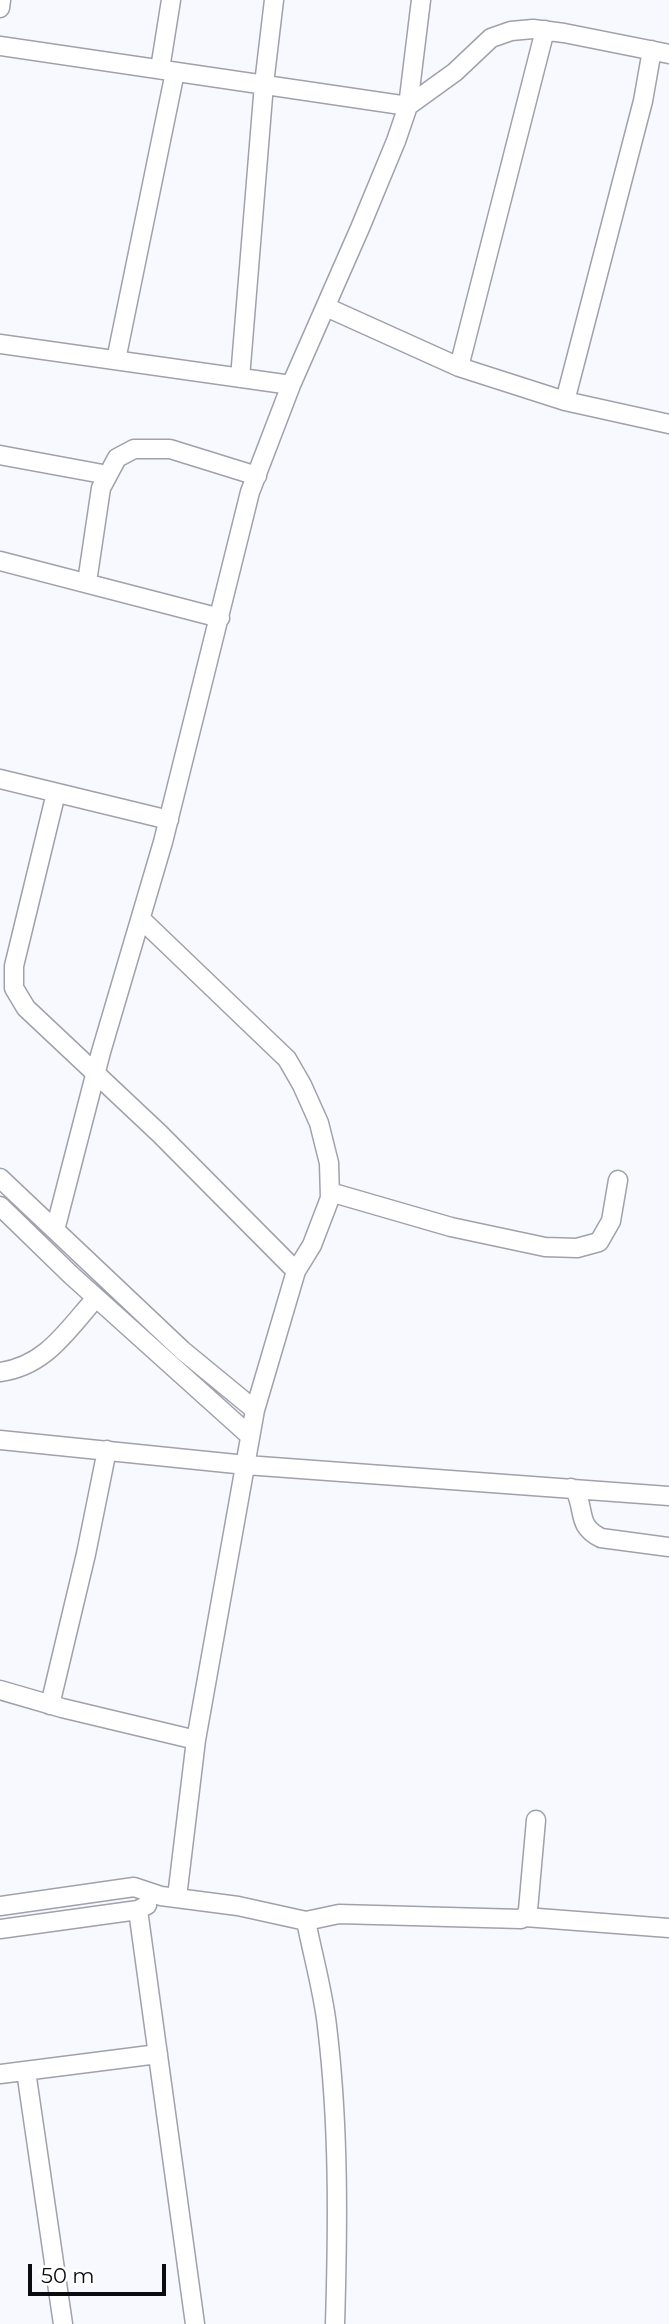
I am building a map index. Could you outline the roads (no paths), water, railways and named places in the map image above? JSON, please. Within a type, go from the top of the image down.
[{"type":"street","points":[[0,8],[1,0]]},
{"type":"street","points":[[116,360],[167,70],[171,0]]},
{"type":"street","points":[[240,377],[264,85],[274,0]]},
{"type":"street","points":[[55,1230],[95,1075],[169,820],[250,492],[291,385],[391,154],[408,106],[421,0]]},
{"type":"street","points":[[0,46],[408,106],[455,72],[491,38],[510,31],[545,30],[661,52],[643,101],[565,401]]},
{"type":"street","points":[[459,367],[545,30]]},
{"type":"street","points":[[326,307],[459,367],[565,401],[669,424]]},
{"type":"street","points":[[0,344],[291,385]]},
{"type":"street","points":[[87,582],[101,488],[117,458],[134,449],[170,449],[257,476]]},
{"type":"street","points":[[0,455],[108,475]]},
{"type":"street","points":[[0,561],[220,618]]},
{"type":"street","points":[[0,779],[169,820]]},
{"type":"street","points":[[56,793],[13,966],[14,988],[26,1008],[160,1135],[296,1271]]},
{"type":"street","points":[[141,919],[287,1059],[319,1123],[329,1163],[330,1192],[312,1245],[296,1271],[255,1410],[169,1896]]},
{"type":"street","points":[[0,1178],[182,1350],[255,1410]]},
{"type":"street","points":[[330,1192],[464,1230],[545,1247],[577,1248],[599,1242],[611,1221],[618,1180]]},
{"type":"street","points":[[0,1206],[96,1298],[250,1436]]},
{"type":"street","points":[[0,1372],[18,1370],[46,1354],[96,1298]]},
{"type":"street","points":[[0,1440],[246,1465],[669,1496]]},
{"type":"street","points":[[50,1705],[86,1554],[107,1450]]},
{"type":"street","points":[[571,1488],[580,1499],[583,1522],[591,1534],[601,1538],[669,1547]]},
{"type":"street","points":[[0,1690],[50,1705],[196,1740]]},
{"type":"street","points":[[525,1917],[528,1910],[536,1820]]},
{"type":"street","points":[[0,1906],[134,1887],[306,1921],[339,1914],[525,1917],[669,1928]]},
{"type":"street","points":[[0,1928],[138,1910],[169,1896]]},
{"type":"street","points":[[138,1910],[195,2324]]},
{"type":"street","points":[[306,1921],[327,2024],[337,2135],[335,2324]]},
{"type":"street","points":[[0,2074],[158,2054]]},
{"type":"street","points":[[26,2071],[62,2324]]}]
